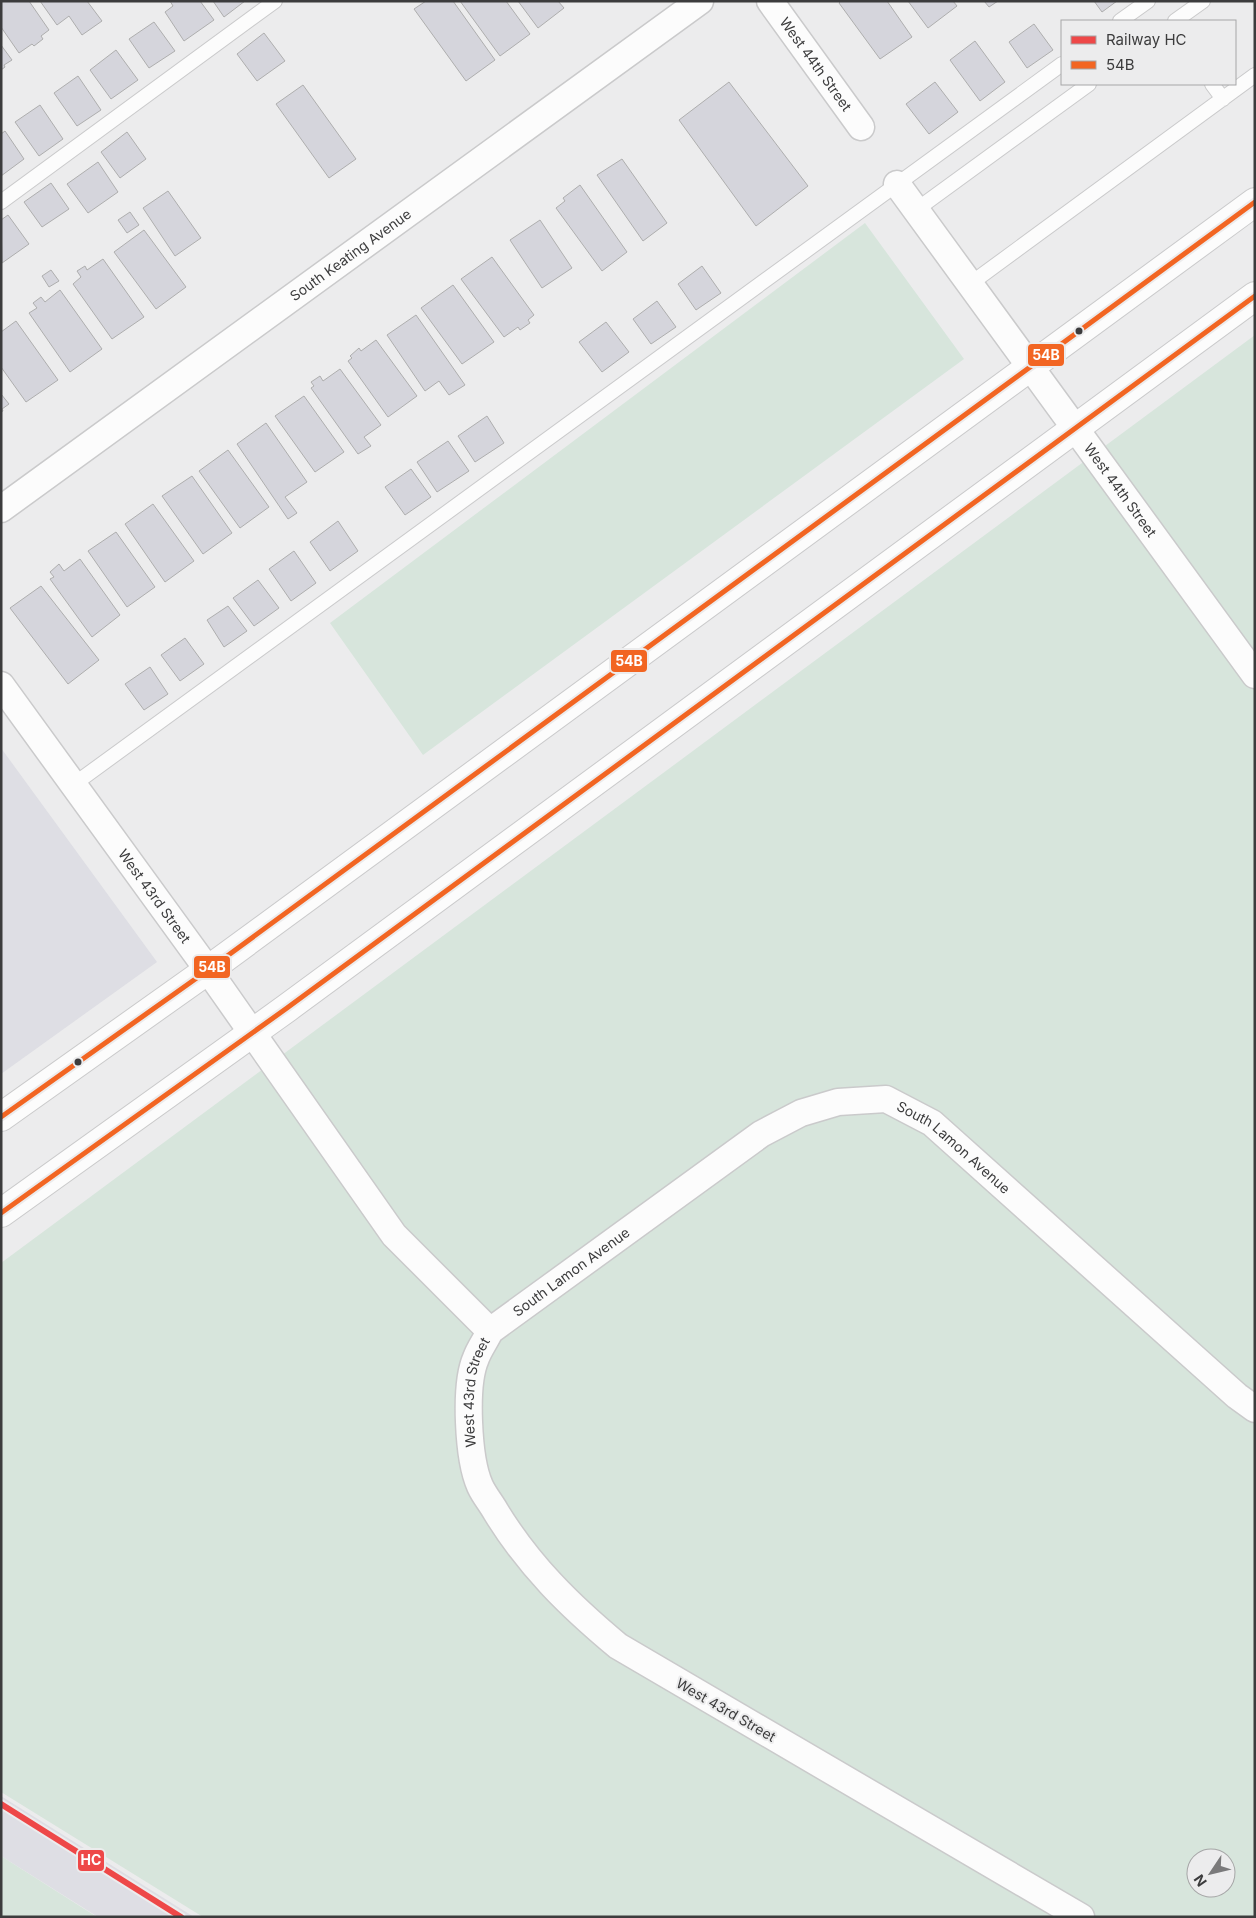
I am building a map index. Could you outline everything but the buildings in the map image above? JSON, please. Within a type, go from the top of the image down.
[{"type":"main road","points":[[1,1117],[208,970],[1255,202]]},
{"type":"main road","points":[[1,1214],[253,1033],[1255,296]]},
{"type":"street","name":"South Keating Avenue","points":[[1,509],[700,1]]},
{"type":"street","name":"West 44th Street","points":[[770,1],[861,127]]},
{"type":"street","name":"West 44th Street","points":[[897,184],[1255,675]]},
{"type":"street","name":"West 43rd Street","points":[[1,686],[208,970],[394,1234],[490,1332],[475,1359],[469,1397],[470,1443],[480,1485],[506,1528],[540,1573],[577,1612],[618,1646],[1081,1917]]},
{"type":"street","name":"South Lamon Avenue","points":[[490,1332],[761,1134],[801,1113],[838,1102],[886,1099],[932,1122],[1237,1396],[1255,1409]]},
{"type":"lane","points":[[1,202],[275,1]]},
{"type":"lane","points":[[1121,20],[1148,1]]},
{"type":"lane","points":[[1176,20],[1203,1]]},
{"type":"lane","points":[[73,785],[1061,65]]},
{"type":"lane","points":[[970,284],[1255,75]]},
{"type":"lane","points":[[916,210],[1088,85]]},
{"type":"lane","points":[[1213,85],[1223,98]]},
{"type":"shaded area","points":[[865,223],[964,359],[423,755],[330,623]]},
{"type":"shaded area","points":[[1255,335],[1255,1917],[203,1917],[1,1792],[1,1263]]},
{"type":"shaded area","points":[[1,748],[157,962],[1,1074]]},
{"type":"shaded area","points":[[1,1796],[194,1917],[98,1917],[1,1856]]},
{"type":"shaded area","points":[[1,1856],[97,1917],[1,1917]]},
{"type":"rail line","name":"HC","points":[[1,1804],[181,1917]]},
{"type":"transit line","name":"54B","points":[[1,1117],[208,970],[1255,202]]},
{"type":"transit line","name":"54B","points":[[1,1213],[287,1008],[1255,296]]}]
